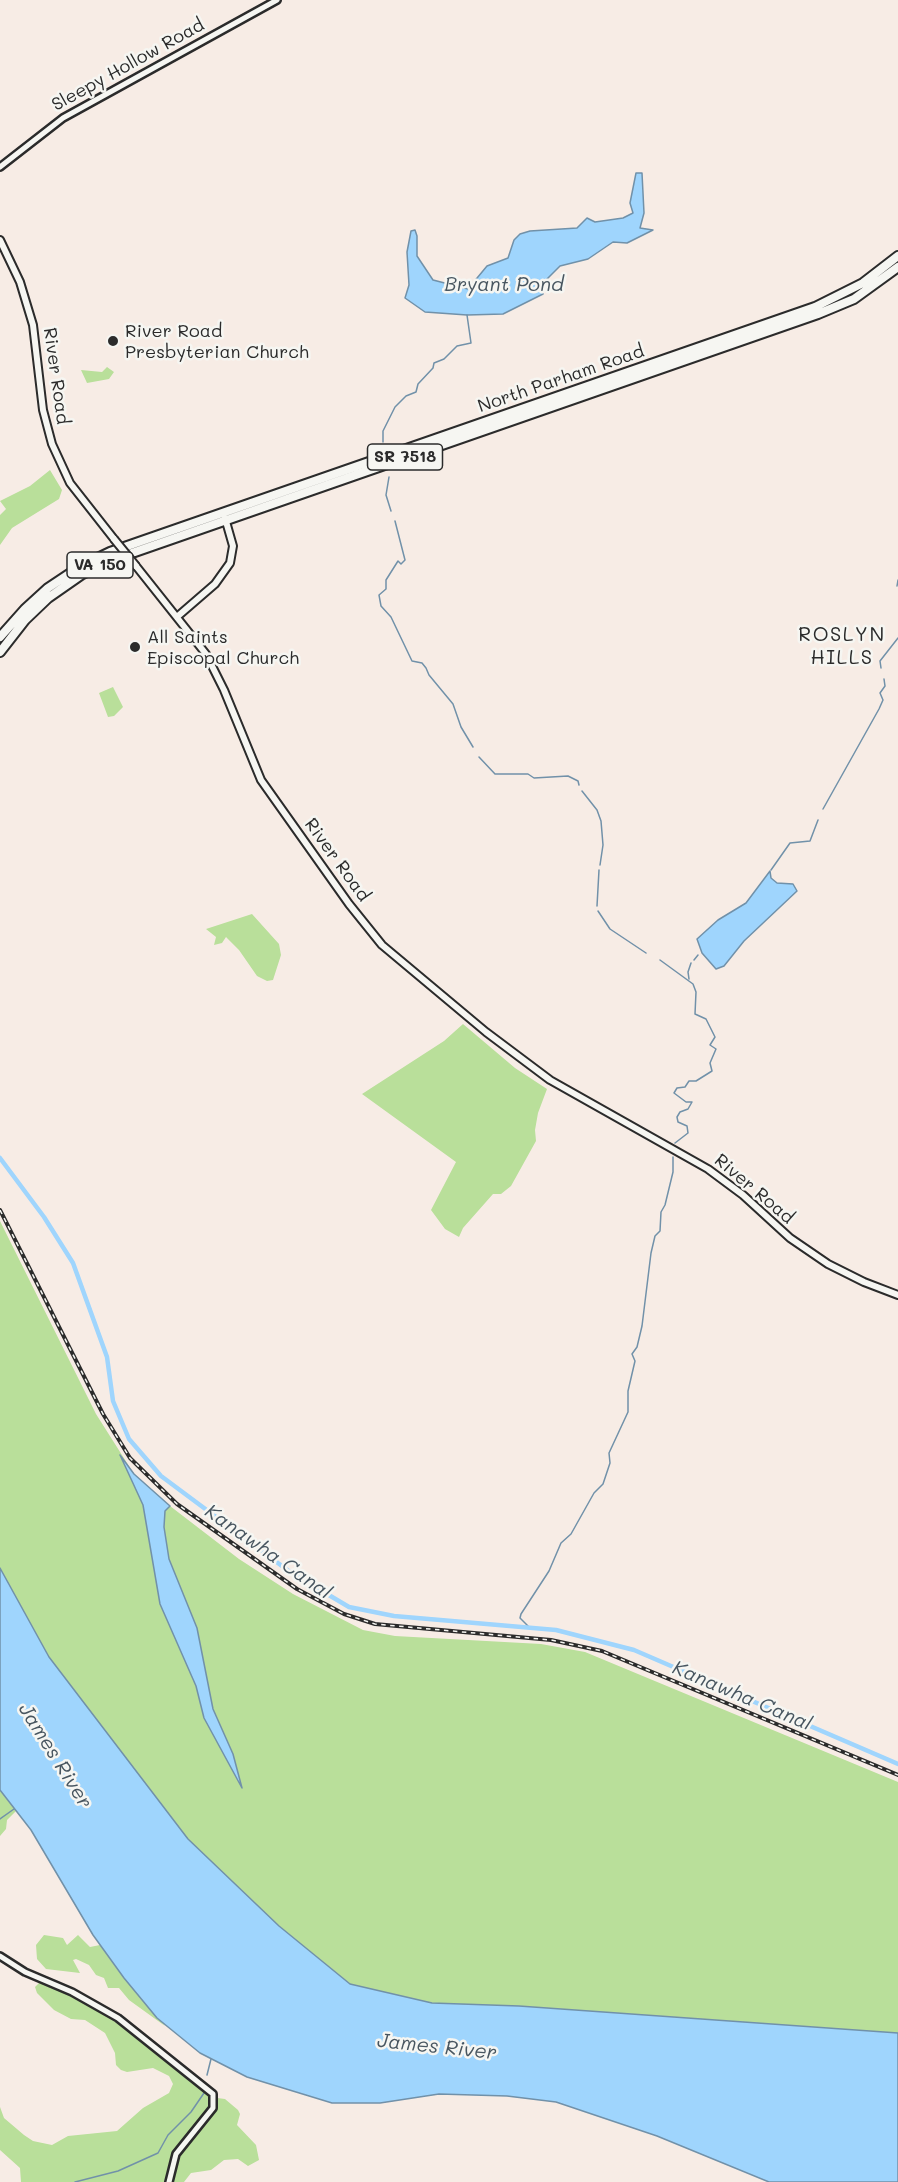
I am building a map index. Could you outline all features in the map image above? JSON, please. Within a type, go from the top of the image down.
[{"type":"highway","name":"North Parham Road","points":[[224,516],[821,304],[863,283],[898,256]]},
{"type":"highway","name":"North Parham Road","points":[[224,516],[824,312],[862,293],[898,267]]},
{"type":"highway","name":"VA 150","points":[[0,638],[30,603],[81,566],[115,550],[224,516]]},
{"type":"highway","name":"VA 150","points":[[0,652],[36,609],[81,576],[122,556],[224,516]]},
{"type":"main road","name":"River Road","points":[[0,240],[20,282],[33,325],[43,410],[52,444],[70,483],[206,654],[219,677],[261,780],[350,904],[389,951],[480,1027],[543,1074],[590,1104],[708,1168],[743,1195],[790,1238],[828,1264],[864,1282],[898,1295]]},
{"type":"main road","points":[[178,616],[210,589],[230,563],[233,546],[224,516]]},
{"type":"street","name":"Sleepy Hollow Road","points":[[0,166],[63,118],[277,0]]},
{"type":"street","points":[[0,1956],[118,2018],[213,2094],[213,2108],[176,2154],[169,2182]]},
{"type":"green space","points":[[107,367],[114,372],[109,379],[87,383],[81,370],[102,372]]},
{"type":"green space","points":[[50,470],[62,490],[59,499],[12,528],[0,545],[0,515],[6,509],[0,501],[30,486]]},
{"type":"green space","points":[[113,687],[123,707],[114,716],[108,717],[99,693]]},
{"type":"green space","points":[[252,914],[279,944],[281,955],[273,980],[267,981],[257,976],[239,950],[226,937],[222,943],[214,945],[216,937],[206,929]]},
{"type":"green space","points":[[463,1024],[515,1068],[547,1089],[538,1113],[536,1141],[511,1186],[501,1194],[493,1194],[463,1228],[459,1237],[445,1229],[431,1210],[456,1162],[362,1094],[444,1041]]},
{"type":"green space","points":[[0,1221],[96,1414],[134,1474],[170,1506],[239,1559],[293,1594],[363,1630],[395,1636],[541,1644],[585,1652],[898,1782],[898,2033],[519,2006],[432,2003],[350,1984],[279,1926],[188,1839],[49,1657],[0,1568]]},
{"type":"green space","points":[[0,1790],[16,1811],[7,1820],[6,1829],[0,1836]]},
{"type":"green space","points":[[44,1935],[63,1938],[67,1945],[78,1935],[90,1947],[100,1945],[124,1978],[165,2026],[129,2000],[119,1988],[108,1988],[104,1978],[96,1975],[89,1965],[76,1959],[73,1960],[80,1973],[46,1969],[37,1959],[36,1945]]},
{"type":"green space","points":[[39,1983],[49,1985],[101,2011],[123,2025],[210,2097],[225,2099],[238,2110],[240,2114],[237,2125],[256,2145],[259,2160],[248,2166],[238,2159],[224,2160],[211,2170],[191,2173],[184,2182],[21,2182],[20,2168],[0,2150],[0,2107],[4,2118],[24,2135],[33,2141],[52,2145],[68,2136],[117,2131],[143,2108],[169,2093],[173,2084],[169,2076],[153,2068],[127,2072],[121,2070],[116,2065],[115,2053],[105,2033],[85,2020],[71,2019],[54,2010],[37,1993],[35,1987]]},
{"type":"water","name":"Bryant Pond","points":[[636,173],[642,173],[644,213],[640,228],[653,230],[627,243],[613,242],[588,259],[560,266],[542,286],[543,294],[503,314],[467,315],[425,312],[405,298],[409,285],[407,252],[411,231],[415,230],[417,236],[417,256],[433,280],[468,289],[487,266],[508,258],[514,240],[520,234],[530,231],[577,228],[587,218],[595,222],[623,218],[633,213],[630,203]]},
{"type":"water","points":[[770,871],[771,878],[777,883],[793,884],[797,891],[744,941],[724,966],[716,969],[702,953],[697,939],[718,920],[746,903]]},
{"type":"water","points":[[120,1455],[134,1474],[170,1506],[165,1511],[164,1527],[169,1559],[197,1628],[213,1709],[233,1754],[242,1788],[204,1718],[196,1686],[160,1604],[143,1505]]},
{"type":"water","name":"James River","points":[[0,1568],[49,1657],[188,1839],[279,1926],[350,1984],[432,2003],[519,2006],[898,2033],[898,2182],[769,2182],[657,2136],[556,2102],[507,2096],[439,2094],[380,2103],[332,2103],[247,2077],[200,2053],[157,2018],[124,1978],[93,1935],[31,1830],[0,1790]]},
{"type":"waterway","points":[[383,442],[383,431],[395,407],[406,396],[416,392],[418,384],[433,368],[434,363],[444,359],[457,346],[471,343],[467,315]]},
{"type":"waterway","points":[[389,477],[386,495],[391,511]]},
{"type":"waterway","points":[[395,521],[405,560],[401,564],[398,561],[386,580],[386,589],[379,595],[381,606],[391,617],[412,661],[422,663],[453,704],[461,727],[473,747]]},
{"type":"waterway","points":[[897,586],[898,580]]},
{"type":"waterway","points":[[881,668],[880,661],[898,638]]},
{"type":"waterway","points":[[823,809],[879,709],[883,700],[880,693],[885,686],[884,679]]},
{"type":"waterway","points":[[479,757],[495,774],[528,774],[534,778],[568,776],[578,781],[579,785]]},
{"type":"waterway","points":[[582,791],[597,810],[601,821],[603,845],[600,865]]},
{"type":"waterway","points":[[771,870],[790,843],[810,841],[818,820]]},
{"type":"waterway","points":[[597,906],[599,870]]},
{"type":"waterway","points":[[598,911],[610,929],[646,953]]},
{"type":"waterway","points":[[694,960],[698,955]]},
{"type":"waterway","points":[[660,960],[693,984],[696,992],[695,1014],[706,1019],[715,1037],[710,1045],[716,1049],[710,1063],[712,1071],[696,1081],[689,1081],[685,1087],[677,1088],[674,1093],[686,1102],[692,1102],[688,1109],[680,1112],[677,1117],[678,1122],[687,1126],[688,1133],[675,1143]]},
{"type":"waterway","points":[[689,979],[688,972],[691,963]]},
{"type":"waterway","points":[[528,1626],[520,1618],[521,1614],[549,1571],[561,1543],[571,1534],[594,1493],[603,1484],[610,1463],[609,1453],[628,1412],[628,1391],[635,1361],[632,1354],[637,1347],[642,1326],[651,1253],[655,1236],[660,1231],[661,1212],[665,1205],[673,1172],[673,1157]]},
{"type":"waterway","name":"Kanawha Canal","points":[[0,1158],[44,1217],[73,1263],[107,1357],[113,1401],[129,1439],[161,1476],[290,1572],[349,1607],[394,1616],[556,1630],[634,1650],[898,1764]]},
{"type":"waterway","points":[[0,1819],[14,1809]]},
{"type":"waterway","points":[[207,2075],[211,2059]]},
{"type":"waterway","points":[[75,2182],[118,2171],[158,2153],[168,2135],[191,2112],[204,2093]]},
{"type":"railway","points":[[0,1210],[103,1414],[130,1458],[177,1504],[297,1589],[344,1614],[375,1624],[551,1640],[602,1651],[898,1775]]},
{"type":"place","name":"River Road Presbyterian Church","points":[[113,341]]},
{"type":"place","name":"All Saints Episcopal Church","points":[[135,647]]},
{"type":"district","name":"ROSLYN HILLS","points":[[842,646]]}]
